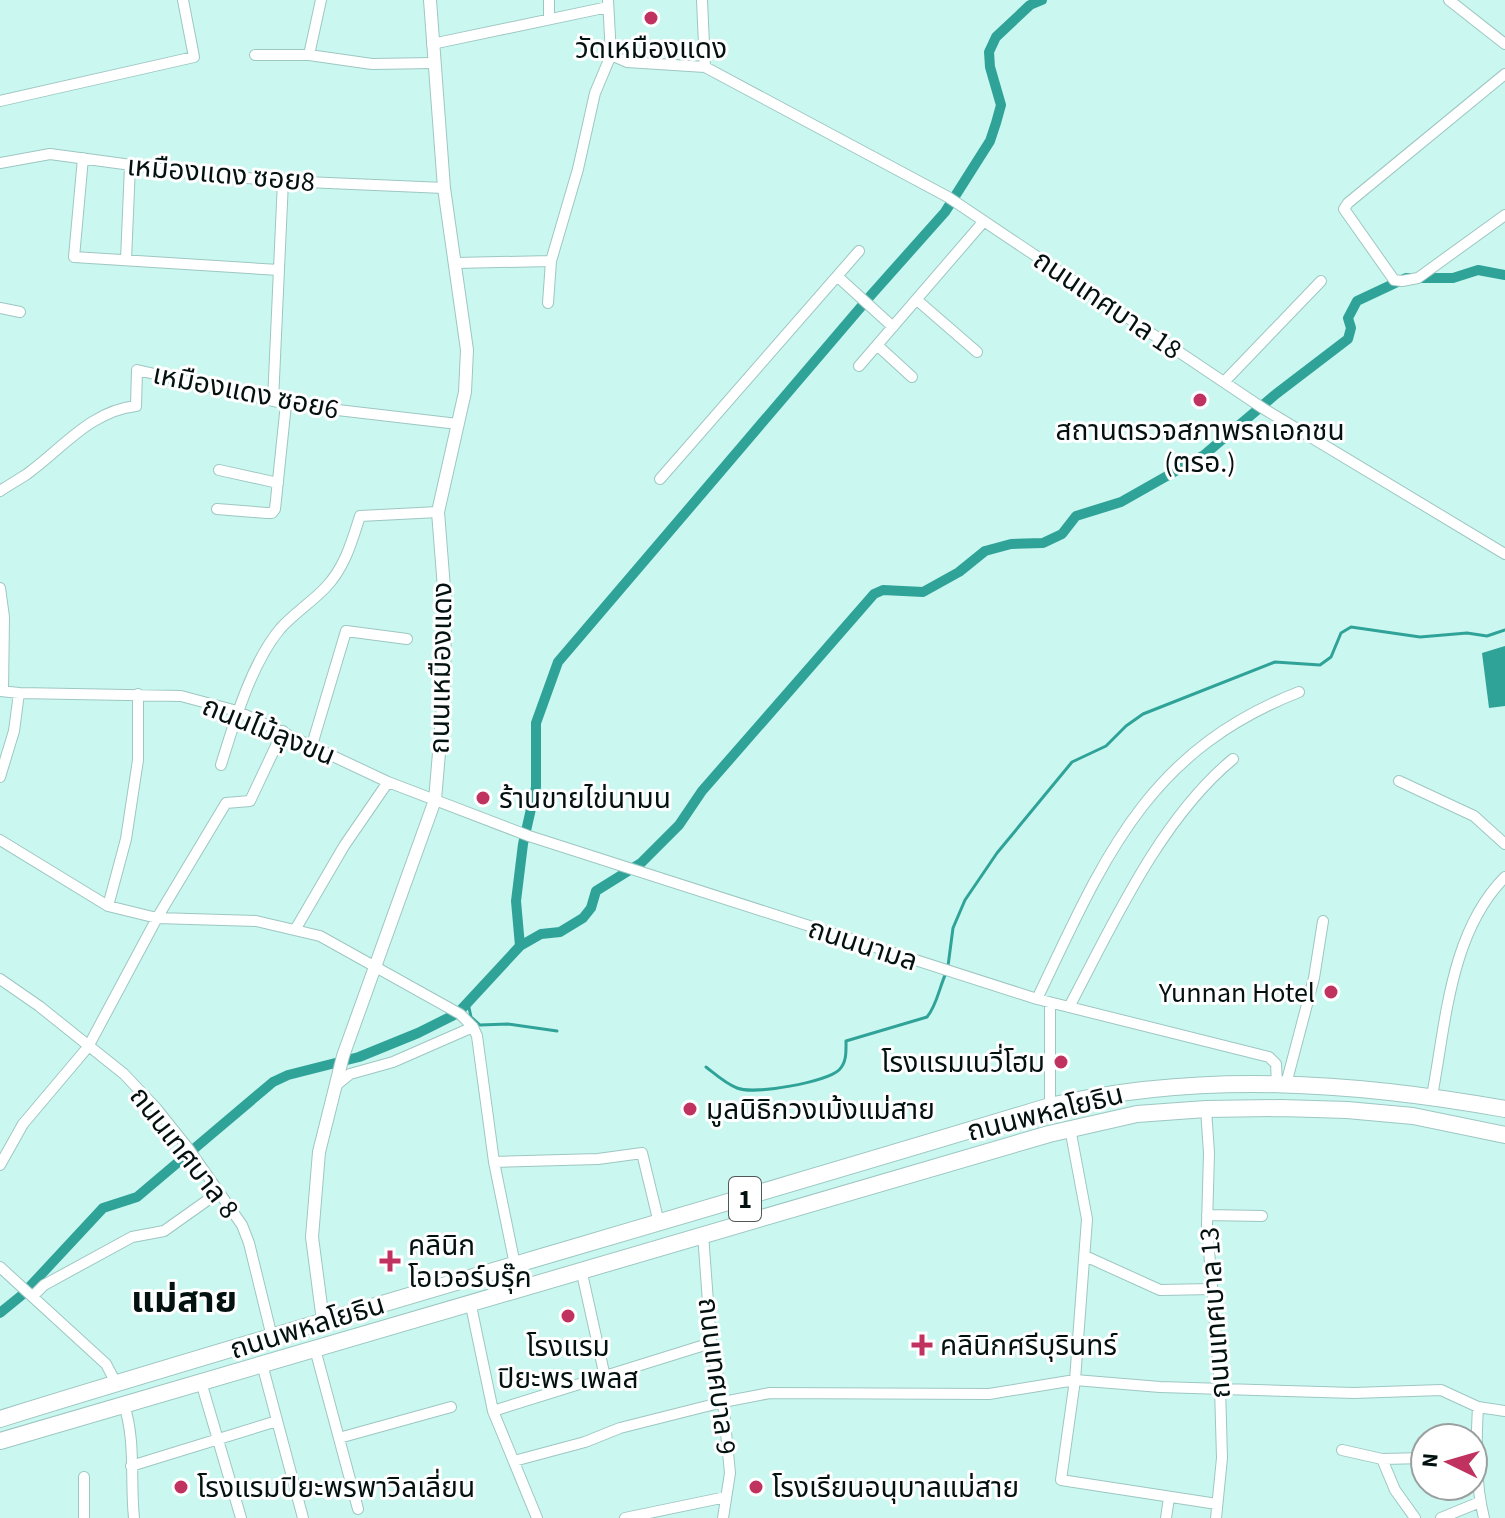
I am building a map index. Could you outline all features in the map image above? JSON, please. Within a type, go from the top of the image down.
[{"type":"main road","name":"ถนนพหลโยธิน","points":[[1,1419],[323,1321],[1096,1095],[1173,1086],[1281,1084],[1432,1096],[1505,1109]]},
{"type":"main road","name":"ถนนพหลโยธิน","points":[[3,1440],[665,1244],[1070,1128],[1137,1114],[1206,1109],[1347,1110],[1413,1116],[1505,1135]]},
{"type":"main road","points":[[697,1213],[703,1234]]},
{"type":"main road","points":[[659,1223],[665,1244]]},
{"type":"main road","points":[[1,1419],[3,1440]]},
{"type":"street","points":[[0,101],[194,57],[183,0]]},
{"type":"street","points":[[309,55],[321,0]]},
{"type":"street","name":"ถนนเหมืองแดง","points":[[323,1321],[312,1237],[319,1152],[343,1056],[435,800],[444,694],[445,601],[438,512],[465,392],[467,350],[444,188],[430,0]]},
{"type":"street","points":[[549,0],[549,18]]},
{"type":"street","points":[[611,55],[627,62],[705,67],[702,0]]},
{"type":"street","points":[[1449,0],[1505,44]]},
{"type":"street","points":[[432,44],[608,3],[611,55],[595,93],[578,169],[551,261],[548,303]]},
{"type":"street","points":[[255,55],[309,55],[372,64],[433,63]]},
{"type":"street","name":"ถนนเทศบาล 18","points":[[705,67],[948,197],[1268,411],[1505,554]]},
{"type":"street","points":[[1505,74],[1344,209],[1394,280],[1402,281],[1418,278],[1505,215]]},
{"type":"street","name":"เหมืองแดง ซอย8","points":[[0,163],[50,154],[130,166],[283,181],[444,188]]},
{"type":"street","points":[[83,158],[74,257],[279,270]]},
{"type":"street","points":[[126,260],[130,166]]},
{"type":"street","points":[[273,401],[283,181]]},
{"type":"street","points":[[859,366],[984,221]]},
{"type":"street","points":[[660,479],[859,251]]},
{"type":"street","points":[[455,263],[551,261]]},
{"type":"street","points":[[837,276],[893,327]]},
{"type":"street","points":[[1224,382],[1321,281]]},
{"type":"street","points":[[917,300],[977,352]]},
{"type":"street","points":[[0,308],[20,312]]},
{"type":"street","points":[[877,345],[912,377]]},
{"type":"street","name":"เหมืองแดง ซอย6","points":[[0,491],[27,474],[101,415],[118,408],[136,406],[137,370],[286,404],[458,424]]},
{"type":"street","points":[[217,509],[272,513],[286,404]]},
{"type":"street","points":[[219,470],[278,483]]},
{"type":"street","points":[[221,765],[237,711],[280,630],[327,586],[346,558],[360,516],[438,512]]},
{"type":"street","points":[[0,588],[4,617],[2,691]]},
{"type":"street","points":[[312,745],[346,631],[407,639]]},
{"type":"street","name":"ถนนไม้ลุงขน","points":[[2,691],[181,696],[237,711],[388,782],[435,800]]},
{"type":"street","points":[[1037,999],[1115,842],[1162,782],[1185,759],[1229,726],[1264,706],[1299,692]]},
{"type":"street","points":[[0,777],[14,731],[19,693]]},
{"type":"street","points":[[108,906],[126,839],[138,760],[138,694]]},
{"type":"street","points":[[0,1165],[23,1124],[88,1047],[157,918],[226,803],[250,801],[283,731]]},
{"type":"street","points":[[1069,1007],[1165,836],[1206,781],[1233,759]]},
{"type":"street","points":[[1399,781],[1474,816],[1505,844]]},
{"type":"street","points":[[295,930],[344,846],[388,782]]},
{"type":"street","name":"ถนนนามล","points":[[435,800],[619,866],[1037,999],[1269,1057],[1276,1064],[1281,1084]]},
{"type":"street","points":[[0,840],[108,906],[157,918],[256,921],[320,936],[467,1021],[477,1036],[494,1162],[515,1265]]},
{"type":"street","points":[[1432,1096],[1460,952],[1480,905],[1503,881]]},
{"type":"street","points":[[1281,1084],[1314,978],[1323,921]]},
{"type":"street","name":"ถนนเทศบาล 8","points":[[0,979],[124,1074],[188,1148],[242,1225],[272,1337]]},
{"type":"street","points":[[1050,1003],[1050,1106]]},
{"type":"street","points":[[336,1083],[355,1072],[393,1062],[467,1021]]},
{"type":"street","name":"ถนนเทศบาล 13","points":[[1206,1109],[1209,1153],[1207,1215],[1222,1458],[1216,1518]]},
{"type":"street","points":[[1070,1128],[1087,1219],[1075,1380],[1061,1480],[1217,1504]]},
{"type":"street","points":[[494,1162],[598,1159],[642,1153],[659,1223]]},
{"type":"street","points":[[33,1296],[44,1285],[132,1237],[164,1231],[219,1192]]},
{"type":"street","points":[[1207,1215],[1262,1216]]},
{"type":"street","name":"ถนนเทศบาล 9","points":[[703,1234],[711,1343],[723,1402],[730,1473],[723,1518]]},
{"type":"street","points":[[1085,1256],[1160,1290],[1212,1289]]},
{"type":"street","points":[[0,1267],[106,1364],[116,1383]]},
{"type":"street","points":[[581,1269],[605,1377]]},
{"type":"street","points":[[470,1301],[493,1411],[537,1518]]},
{"type":"street","points":[[493,1411],[711,1343]]},
{"type":"street","points":[[315,1349],[358,1509]]},
{"type":"street","points":[[262,1364],[303,1518]]},
{"type":"street","points":[[514,1461],[585,1442],[620,1428],[770,1393],[989,1394],[1075,1380],[1160,1387],[1354,1393],[1441,1390],[1478,1407],[1505,1411]]},
{"type":"street","points":[[201,1382],[241,1518]]},
{"type":"street","points":[[124,1405],[131,1427],[134,1518]]},
{"type":"street","points":[[339,1438],[451,1407]]},
{"type":"street","points":[[1477,1422],[1478,1407]]},
{"type":"street","points":[[131,1466],[277,1421]]},
{"type":"street","points":[[1342,1450],[1382,1459],[1409,1458]]},
{"type":"street","points":[[1382,1459],[1395,1490],[1415,1518]]},
{"type":"street","points":[[84,1477],[84,1518]]},
{"type":"street","points":[[625,1518],[726,1497]]},
{"type":"street","points":[[1166,1518],[1169,1498]]},
{"type":"street","points":[[1441,1518],[1480,1502],[1484,1518]]},
{"type":"water","points":[[1505,646],[1505,706],[1489,708],[1482,653]]},
{"type":"waterway","points":[[520,946],[516,901],[523,844],[536,787],[536,723],[558,662],[945,212],[990,141],[1001,105],[989,52],[996,37],[1030,5],[1042,0]]},
{"type":"waterway","points":[[0,1313],[22,1295],[103,1208],[137,1197],[273,1082],[288,1075],[359,1057],[458,1013],[520,946],[541,934],[560,932],[583,918],[591,908],[596,891],[641,863],[679,825],[702,791],[874,594],[883,590],[923,592],[959,572],[985,551],[1011,544],[1043,543],[1062,534],[1076,516],[1121,502],[1204,455],[1348,339],[1351,328],[1348,318],[1357,301],[1406,278],[1453,278],[1478,270],[1505,275]]},
{"type":"waterway","points":[[948,966],[953,928],[965,900],[997,853],[1072,762],[1106,746],[1143,714],[1275,662],[1320,665],[1331,657],[1341,633],[1351,627],[1420,637],[1467,633],[1487,636],[1505,630]]},
{"type":"waterway","points":[[706,1067],[729,1084],[746,1090],[790,1086],[832,1075],[843,1064],[846,1041],[927,1017],[946,973]]},
{"type":"waterway","points":[[468,1003],[471,1017],[480,1025],[508,1024],[557,1031]]},
{"type":"place","name":"วัดเหมืองแดง","points":[[651,18]]},
{"type":"place","name":"สถานตรวจสภาพรถเอกชน (ตรอ.)","points":[[1200,400]]},
{"type":"place","name":"ร้านขายไข่นามน","points":[[483,798]]},
{"type":"place","name":"Yunnan Hotel","points":[[1331,992]]},
{"type":"place","name":"โรงแรมเนวี่โฮม","points":[[1061,1062]]},
{"type":"place","name":"มูลนิธิกวงเม้งแม่สาย","points":[[690,1109]]},
{"type":"place","name":"คลินิก โอเวอร์บรุ๊ค","points":[[390,1261]]},
{"type":"place","name":"โรงแรม ปิยะพร เพลส","points":[[568,1316]]},
{"type":"place","name":"คลินิกศรีบุรินทร์","points":[[922,1345]]},
{"type":"place","name":"โรงแรมปิยะพรพาวิลเลี่ยน","points":[[181,1487]]},
{"type":"place","name":"โรงเรียนอนุบาลแม่สาย","points":[[756,1487]]},
{"type":"district","name":"แม่สาย","points":[[184,1299]]}]
